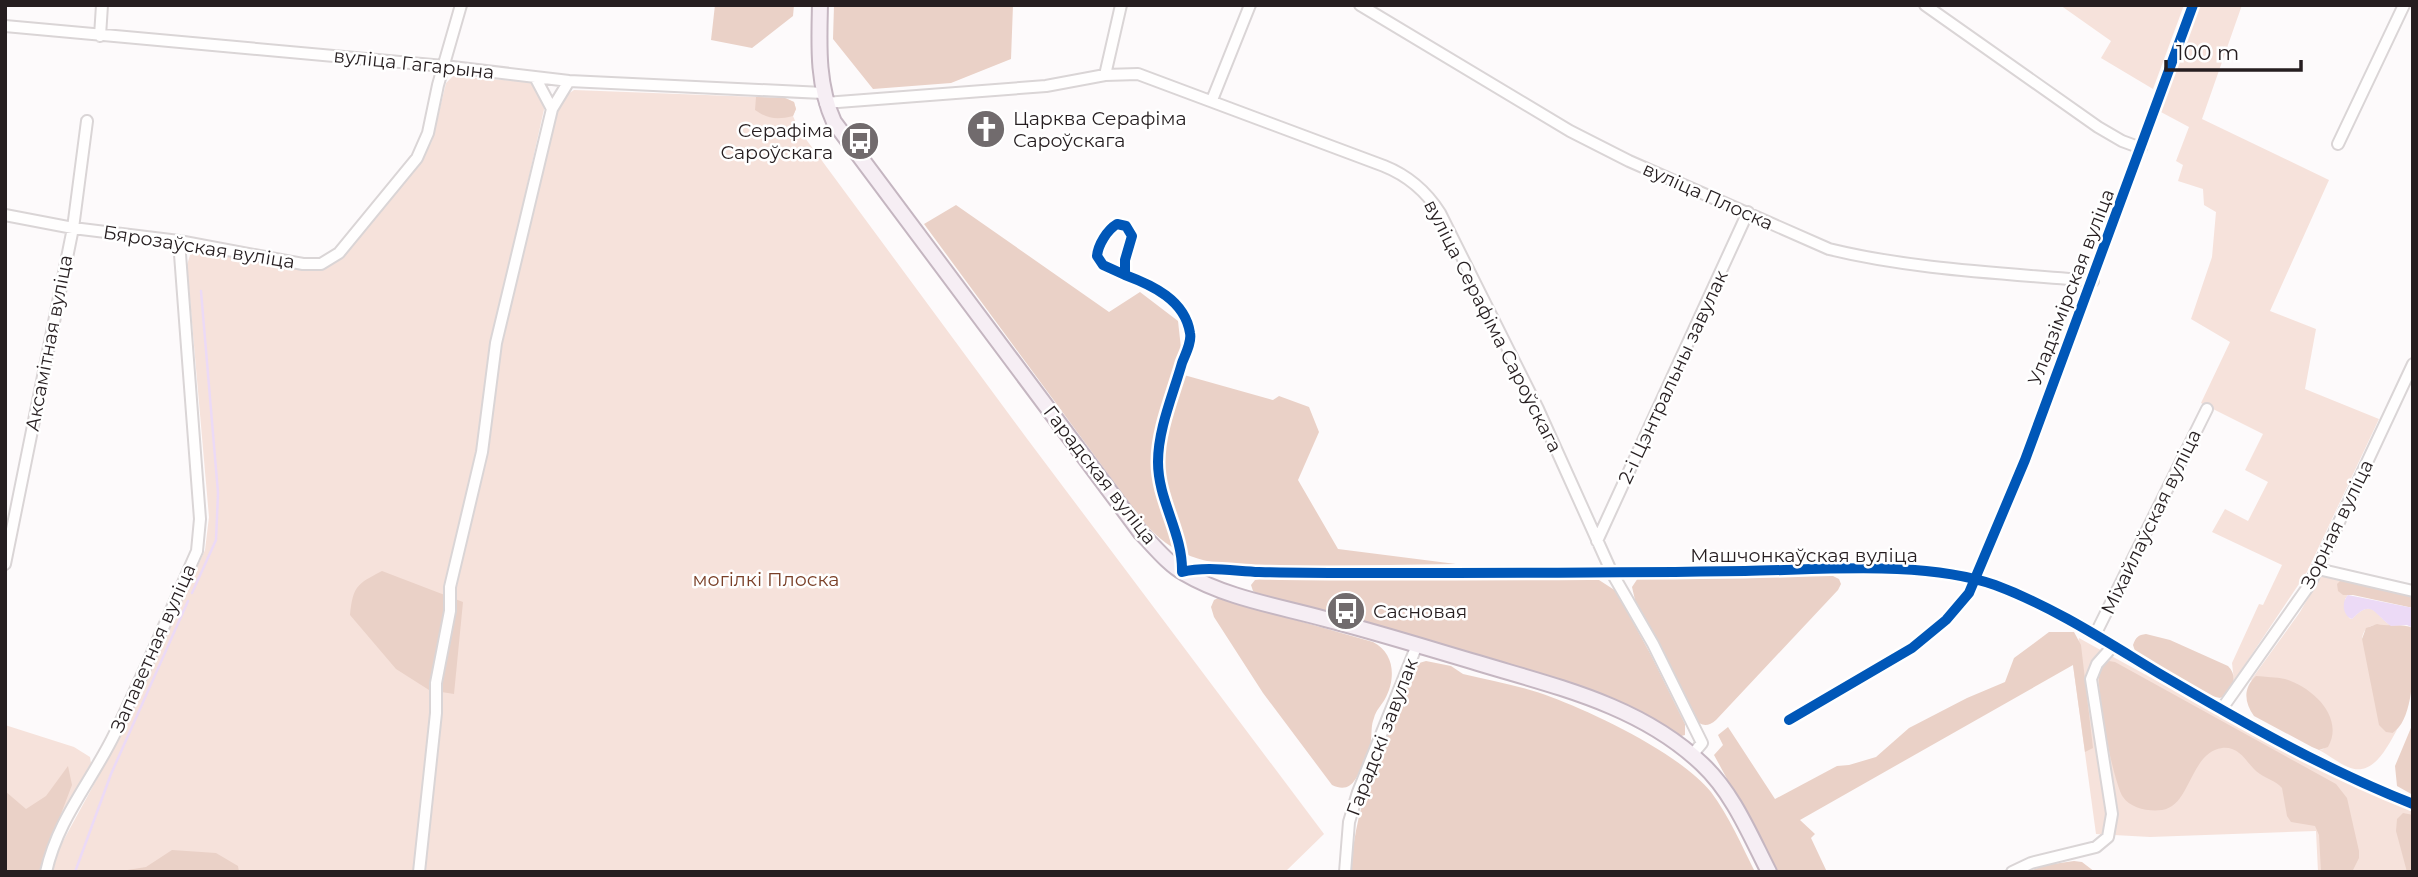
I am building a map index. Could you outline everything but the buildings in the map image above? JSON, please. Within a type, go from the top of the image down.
[{"type":"main road","name":"Гарадская вуліца","points":[[820,5],[819,51],[824,98],[841,134],[1133,522],[1182,572],[1241,597],[1592,697],[1647,724],[1692,755],[1716,779],[1734,805],[1769,872]]},
{"type":"street","points":[[100,36],[102,5]]},
{"type":"street","name":"Бярозаўская вуліца","points":[[5,215],[72,228],[179,241],[303,264],[321,264],[339,253],[417,158],[428,134],[438,85],[461,5]]},
{"type":"street","points":[[1105,75],[1121,5]]},
{"type":"street","points":[[1212,100],[1250,5]]},
{"type":"street","name":"вуліца Плоска","points":[[1360,5],[1570,131],[1629,161],[1829,249],[1860,257],[1928,266],[2093,281]]},
{"type":"street","points":[[1925,5],[2098,127],[2141,148]]},
{"type":"street","name":"Уладзімірская вуліца","points":[[1789,720],[1930,635],[1959,606],[1976,579],[2093,281],[2193,5]]},
{"type":"street","points":[[2338,144],[2404,5]]},
{"type":"street","name":"вуліца Гагарына","points":[[5,26],[444,66],[569,81],[824,98]]},
{"type":"street","name":"вуліца Серафіма Сароўскага","points":[[824,98],[1046,86],[1105,75],[1138,75],[1212,100],[1396,170],[1417,184],[1446,226],[1538,408],[1612,573],[1653,644],[1702,744],[1692,755]]},
{"type":"street","points":[[536,77],[552,109]]},
{"type":"street","points":[[419,872],[436,713],[436,683],[450,611],[450,587],[482,452],[496,343],[552,109],[569,81]]},
{"type":"street","name":"Аксамітная вуліца","points":[[5,564],[72,228],[87,121]]},
{"type":"street","name":"2-і Цэнтральны завулак","points":[[1597,541],[1748,212]]},
{"type":"street","points":[[1125,275],[1125,260],[1132,236],[1129,228],[1117,224],[1110,229],[1099,247],[1097,256],[1103,265],[1125,275],[1148,284],[1167,296],[1182,313],[1191,335],[1163,429],[1158,462],[1163,496],[1179,542],[1182,572]]},
{"type":"street","name":"Запаветная вуліца","points":[[46,872],[57,836],[71,806],[114,734],[197,551],[200,519],[179,241]]},
{"type":"street","name":"Зорная вуліца","points":[[2221,710],[2297,604],[2318,569],[2413,363]]},
{"type":"street","name":"Міхайлаўская вуліца","points":[[2095,635],[2207,409]]},
{"type":"street","points":[[2318,569],[2413,591]]},
{"type":"street","name":"Машчонкаўская вуліца","points":[[1182,572],[1612,573],[1891,570],[1976,579],[2029,599],[2221,710],[2352,779],[2413,804]]},
{"type":"street","name":"Гарадскі завулак","points":[[1345,872],[1349,822],[1358,792],[1417,645]]},
{"type":"street","points":[[2012,872],[2031,863],[2096,847],[2108,837],[2112,814],[2091,679],[2096,664],[2113,646]]},
{"type":"green space","points":[[2060,5],[2184,5],[2153,89],[2101,58],[2111,41]]},
{"type":"green space","points":[[2198,5],[2242,5],[2202,119],[2329,180],[2270,311],[2316,329],[2305,389],[2379,419],[2307,572],[2234,681],[2232,663],[2259,604],[2263,605],[2282,565],[2212,532],[2225,509],[2248,521],[2268,482],[2245,470],[2263,434],[2201,403],[2230,342],[2191,319],[2212,257],[2216,212],[2204,205],[2203,189],[2178,181],[2183,165],[2176,161],[2189,127],[2159,111]]},
{"type":"green space","points":[[453,76],[530,82],[539,90],[545,105],[492,342],[478,454],[451,556],[429,690],[431,721],[415,872],[51,872],[62,843],[122,733],[205,550],[209,517],[187,265],[190,255],[199,249],[303,270],[321,267],[337,260],[347,252],[420,164],[432,141],[446,83]]},
{"type":"green space","name":"могілкі Плоска","points":[[574,90],[785,98],[794,102],[796,109],[793,116],[799,130],[1324,834],[1285,872],[424,872],[441,692],[454,599],[474,508],[499,349],[554,113],[565,96]]},
{"type":"green space","points":[[2320,577],[2346,580],[2343,595],[2348,595],[2345,599],[2349,618],[2371,609],[2397,627],[2371,626],[2362,638],[2393,733],[2397,730],[2378,759],[2365,768],[2348,767],[2319,750],[2324,749],[2251,680],[2300,612]]},
{"type":"green space","points":[[2079,638],[2244,727],[2413,808],[2413,872],[2318,872],[2316,831],[2150,837],[2096,834],[2073,665]]},
{"type":"green space","points":[[5,725],[74,747],[90,757],[91,763],[59,819],[39,872],[5,872]]},
{"type":"shaded area","points":[[715,5],[794,5],[793,16],[752,48],[711,40]]},
{"type":"shaded area","points":[[834,5],[1013,5],[1011,59],[951,83],[873,89],[833,39]]},
{"type":"shaded area","points":[[756,97],[785,98],[794,102],[796,109],[793,116],[769,117],[755,110]]},
{"type":"shaded area","points":[[956,205],[1109,312],[1140,292],[1178,321],[1184,375],[1273,400],[1279,396],[1309,407],[1319,432],[1298,480],[1338,549],[1456,564],[1252,567],[1205,560],[1178,551],[1166,543],[1142,520],[924,224]]},
{"type":"shaded area","points":[[382,571],[463,602],[454,694],[429,690],[396,669],[350,615],[358,587]]},
{"type":"shaded area","points":[[1833,576],[1839,579],[1841,584],[1716,720],[1705,725],[1694,718],[1635,600],[1632,587],[1638,578]]},
{"type":"shaded area","points":[[1260,579],[1599,580],[1616,591],[1685,724],[1685,735],[1678,737],[1625,707],[1368,627],[1333,612],[1297,607],[1260,595],[1253,591],[1251,585]]},
{"type":"shaded area","points":[[2346,580],[2413,597],[2413,608],[2343,595],[2338,591],[2337,584]]},
{"type":"shaded area","points":[[2348,595],[2413,608],[2413,628],[2407,625],[2391,626],[2369,609],[2352,619],[2344,608]]},
{"type":"shaded area","points":[[1218,598],[1373,642],[1386,653],[1392,675],[1389,691],[1373,721],[1369,750],[1357,778],[1349,786],[1345,788],[1332,785],[1263,693],[1214,617],[1211,607]]},
{"type":"shaded area","points":[[2377,624],[2413,628],[2410,699],[2401,725],[2393,733],[2386,732],[2379,725],[2362,639],[2366,628]]},
{"type":"shaded area","points":[[2049,632],[2074,632],[2081,645],[2093,748],[2085,752],[2073,665],[1800,820],[1815,834],[1811,838],[1827,872],[1778,872],[1714,755],[1723,745],[1718,735],[1728,727],[1775,799],[1837,766],[1876,757],[1909,728],[2005,682],[2014,658]]},
{"type":"shaded area","points":[[2146,634],[2170,640],[2228,666],[2234,679],[2231,688],[2220,698],[2207,695],[2136,654],[2133,645],[2135,640]]},
{"type":"shaded area","points":[[1426,661],[1451,666],[1463,674],[1551,697],[1614,725],[1659,750],[1711,792],[1755,872],[1351,872],[1358,821],[1372,772],[1409,676],[1419,663]]},
{"type":"shaded area","points":[[2109,661],[2336,784],[2347,798],[2359,851],[2359,858],[2352,872],[2321,872],[2319,835],[2315,826],[2291,822],[2287,816],[2282,788],[2255,771],[2239,753],[2229,748],[2211,752],[2203,759],[2172,806],[2151,810],[2126,801],[2114,773],[2102,711],[2100,667]]},
{"type":"shaded area","points":[[2256,676],[2285,679],[2315,696],[2329,714],[2332,725],[2328,747],[2319,750],[2254,716],[2246,695]]},
{"type":"shaded area","points":[[2413,723],[2413,795],[2397,786],[2395,766]]},
{"type":"shaded area","points":[[68,766],[72,785],[39,872],[5,872],[5,791],[26,809],[46,796]]},
{"type":"shaded area","points":[[2403,813],[2413,815],[2413,872],[2407,872],[2396,831],[2397,819]]},
{"type":"shaded area","points":[[172,850],[216,853],[238,866],[239,872],[115,872],[146,867]]},
{"type":"shaded area","points":[[2082,862],[2095,872],[2026,872],[2046,865]]},
{"type":"waterway","points":[[192,593],[216,540],[218,493],[201,291]]},
{"type":"waterway","points":[[75,872],[111,774],[188,601]]},
{"type":"cycle path","points":[[1789,720],[1912,648],[1946,620],[1969,593],[2025,460],[2193,5]]},
{"type":"cycle path","points":[[1125,275],[1103,265],[1097,256],[1104,238],[1117,224],[1126,226],[1132,236],[1125,260],[1125,275],[1166,295],[1182,311],[1190,333],[1189,344],[1163,425],[1158,462],[1162,490],[1179,544],[1182,572],[1210,569],[1303,573],[1607,573],[1872,568],[1937,572],[1967,577],[1995,585],[2038,604],[2284,744],[2347,776],[2413,804]]},
{"type":"place","name":"Царква Серафіма Сароўскага","points":[[986,129]]},
{"type":"place","name":"Серафіма Сароўскага","points":[[860,141]]},
{"type":"place","name":"Сасновая","points":[[1346,611]]}]
